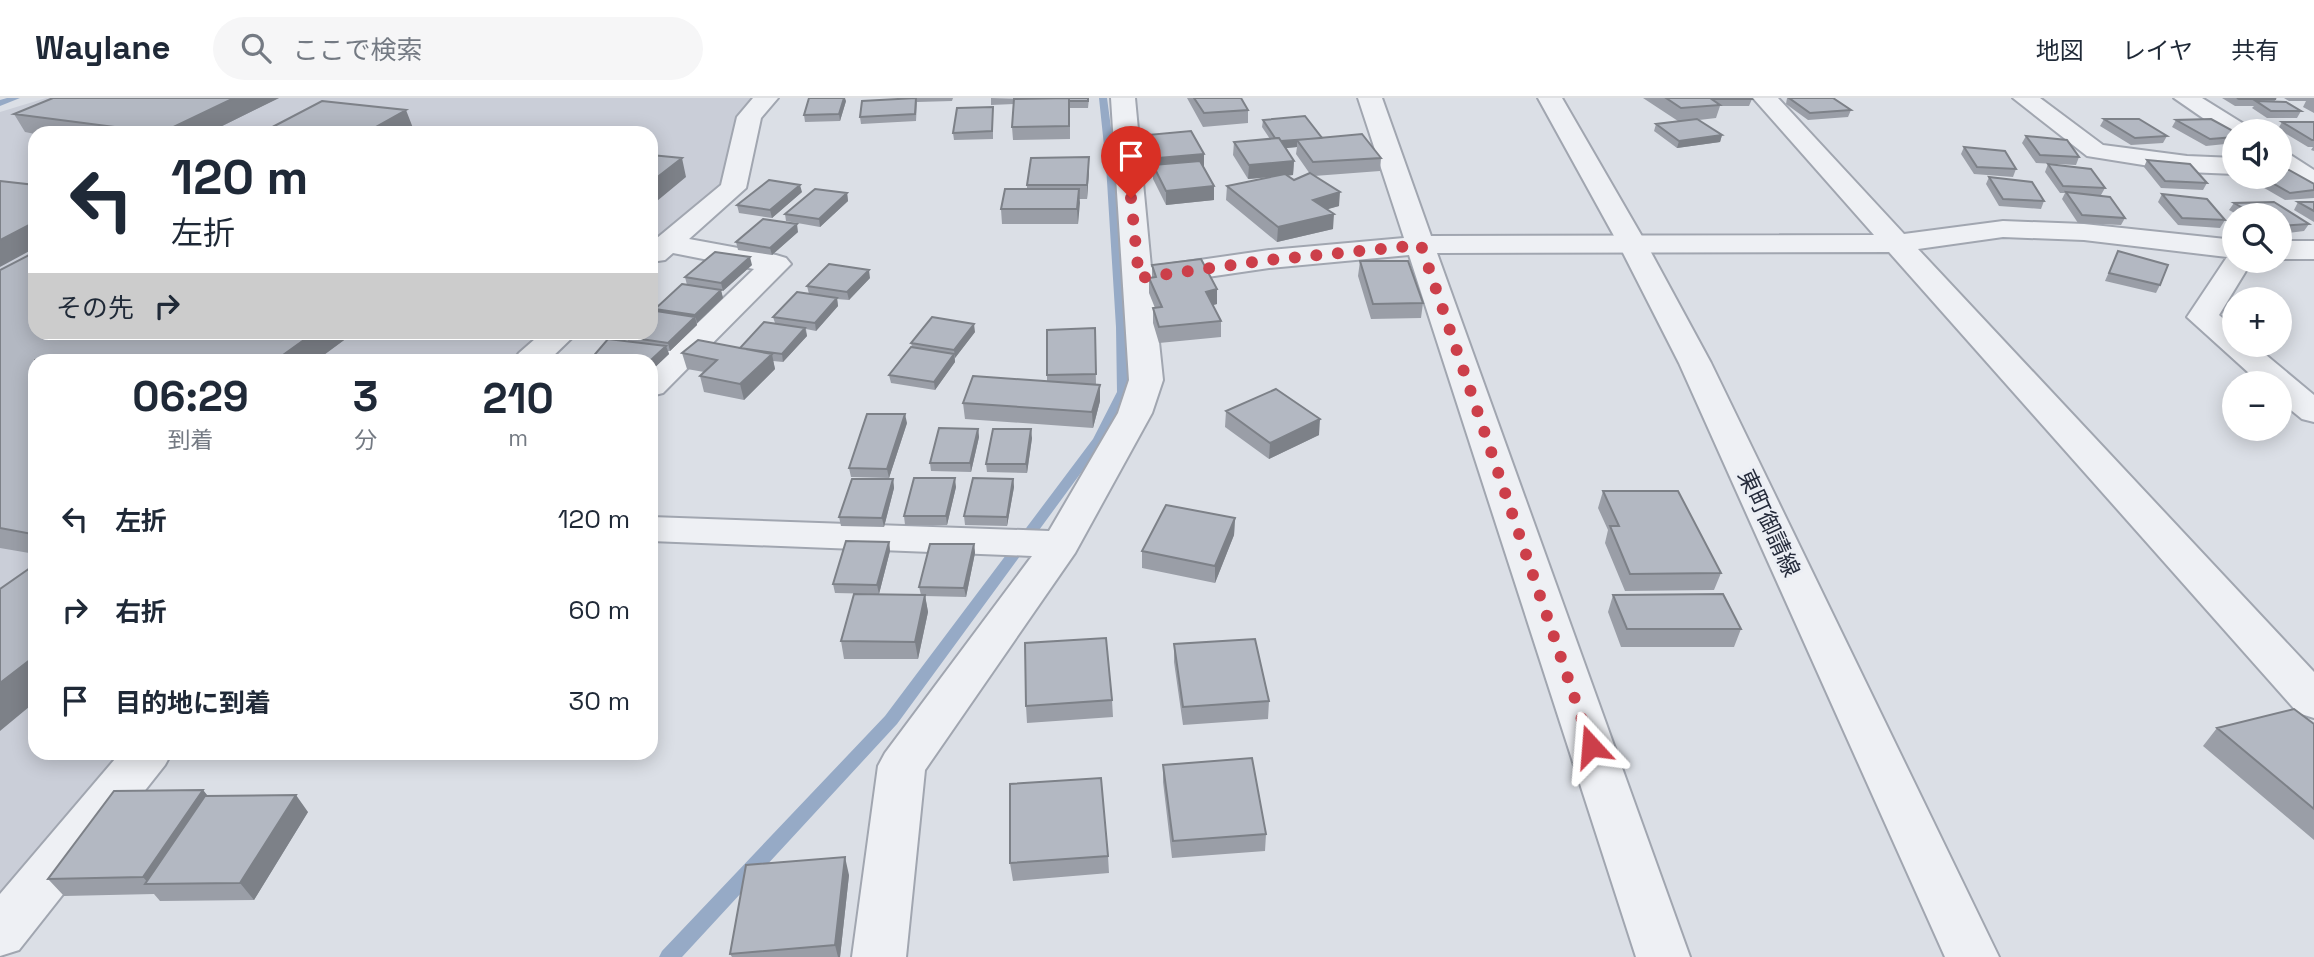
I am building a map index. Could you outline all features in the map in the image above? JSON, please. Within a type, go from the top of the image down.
[{"type":"street","points":[[659,251],[733,188],[749,117],[766,98]]},
{"type":"street","points":[[879,957],[902,766],[1061,544],[1135,413],[1146,380],[1123,98]]},
{"type":"street","points":[[1370,98],[1662,957]]},
{"type":"street","name":"東町御請線","points":[[1550,98],[1633,245],[1695,363],[1972,957]]},
{"type":"street","points":[[1765,98],[2314,701]]},
{"type":"street","points":[[2025,98],[2096,151],[2187,164],[2222,165]]},
{"type":"street","points":[[2186,98],[2222,121]]},
{"type":"street","points":[[1139,278],[1269,260],[1421,245],[1897,243],[2003,229],[2084,232],[2222,248]]},
{"type":"street","points":[[2292,250],[2314,250]]},
{"type":"street","points":[[658,379],[776,264],[659,251]]},
{"type":"street","points":[[2222,334],[2202,317],[2230,273]]},
{"type":"street","points":[[537,354],[554,340]]},
{"type":"street","points":[[2249,357],[2314,412]]},
{"type":"street","points":[[658,529],[1061,544]]},
{"type":"street","points":[[0,933],[142,760]]},
{"type":"shaded area","points":[[46,98],[751,98],[736,116],[722,189],[658,242],[658,126],[28,126],[28,340],[541,340],[524,354],[28,354],[28,760],[129,760],[0,911],[0,112]]},
{"type":"building","points":[[53,98],[234,98],[176,126],[107,126],[14,114]]},
{"type":"building","points":[[809,98],[844,98],[839,114],[804,115]]},
{"type":"building","points":[[916,98],[915,114],[860,117],[862,101]]},
{"type":"building","points":[[1069,98],[1069,126],[1012,127],[1014,99]]},
{"type":"building","points":[[1069,98],[1088,98],[1088,101],[1069,101]]},
{"type":"building","points":[[1194,98],[1241,98],[1248,110],[1204,113]]},
{"type":"building","points":[[1666,98],[1710,98],[1720,105],[1681,108]]},
{"type":"building","points":[[1751,98],[1752,99],[1713,99]]},
{"type":"building","points":[[1789,98],[1833,98],[1851,110],[1810,113]]},
{"type":"building","points":[[2237,98],[2274,98],[2276,99],[2239,99]]},
{"type":"building","points":[[322,101],[406,110],[377,126],[274,126]]},
{"type":"building","points":[[2256,101],[2286,102],[2301,111],[2271,111]]},
{"type":"building","points":[[993,107],[992,131],[953,133],[957,108]]},
{"type":"building","points":[[1305,116],[1322,138],[1281,141],[1275,138],[1263,120]]},
{"type":"building","points":[[1697,119],[1722,135],[1679,141],[1656,124]]},
{"type":"building","points":[[2104,119],[2139,119],[2167,136],[2135,138]]},
{"type":"building","points":[[2211,119],[2222,125],[2222,138],[2210,139],[2176,120]]},
{"type":"building","points":[[2292,122],[2314,122],[2312,140],[2292,128]]},
{"type":"building","points":[[1191,131],[1204,154],[1158,158],[1147,135]]},
{"type":"building","points":[[1362,134],[1381,158],[1313,162],[1297,140]]},
{"type":"building","points":[[2026,136],[2067,140],[2079,157],[2040,155]]},
{"type":"building","points":[[1279,138],[1294,161],[1249,165],[1234,142]]},
{"type":"building","points":[[1964,147],[2005,151],[2016,169],[1977,167]]},
{"type":"building","points":[[658,156],[682,158],[658,177]]},
{"type":"building","points":[[1089,157],[1087,185],[1027,185],[1031,158]]},
{"type":"building","points":[[2147,160],[2190,164],[2207,183],[2165,181]]},
{"type":"building","points":[[1200,161],[1214,186],[1166,191],[1153,165]]},
{"type":"building","points":[[2048,164],[2091,169],[2105,188],[2063,186]]},
{"type":"building","points":[[2292,172],[2314,184],[2314,190],[2290,193],[2283,189],[2292,189]]},
{"type":"building","points":[[1310,173],[1340,192],[1313,200],[1334,214],[1278,227],[1227,186],[1285,174],[1294,180]]},
{"type":"building","points":[[1989,177],[2032,182],[2044,201],[2003,199]]},
{"type":"building","points":[[769,180],[800,185],[770,210],[737,205]]},
{"type":"building","points":[[0,181],[28,184],[28,226],[0,240]]},
{"type":"building","points":[[815,189],[847,193],[819,219],[785,214]]},
{"type":"building","points":[[1005,189],[1079,189],[1077,209],[1001,209]]},
{"type":"building","points":[[2066,192],[2110,197],[2125,218],[2082,215]]},
{"type":"building","points":[[2162,194],[2207,199],[2222,220],[2182,218]]},
{"type":"building","points":[[2298,202],[2314,202],[2314,211]]},
{"type":"building","points":[[2292,213],[2309,224],[2292,225]]},
{"type":"building","points":[[763,219],[797,224],[770,248],[736,242]]},
{"type":"building","points":[[2118,251],[2168,265],[2160,285],[2109,273]]},
{"type":"building","points":[[715,252],[750,257],[721,283],[685,277]]},
{"type":"building","points":[[28,256],[28,340],[304,340],[284,354],[28,354],[28,533],[0,528],[0,270]]},
{"type":"building","points":[[1201,259],[1217,289],[1206,292],[1221,321],[1159,327],[1153,308],[1162,307],[1149,278],[1156,277],[1152,265]]},
{"type":"building","points":[[1360,261],[1408,261],[1423,303],[1373,304]]},
{"type":"building","points":[[829,264],[869,270],[847,292],[807,286]]},
{"type":"building","points":[[682,284],[721,290],[695,315],[658,309],[658,306]]},
{"type":"building","points":[[797,292],[837,298],[815,323],[773,317]]},
{"type":"building","points":[[658,311],[695,317],[668,343],[648,340],[658,340]]},
{"type":"building","points":[[932,317],[974,324],[954,350],[911,343]]},
{"type":"building","points":[[764,322],[805,328],[782,354],[740,348]]},
{"type":"building","points":[[1095,328],[1096,374],[1047,375],[1047,330]]},
{"type":"building","points":[[607,340],[666,346],[657,354],[595,354]]},
{"type":"building","points":[[698,340],[772,354],[740,384],[700,376],[717,360],[682,353]]},
{"type":"building","points":[[911,347],[954,354],[934,382],[889,375]]},
{"type":"building","points":[[973,376],[1100,385],[1092,412],[963,403]]},
{"type":"building","points":[[1276,389],[1320,419],[1270,443],[1226,411]]},
{"type":"building","points":[[867,414],[905,414],[887,469],[849,468]]},
{"type":"building","points":[[939,428],[978,429],[970,463],[930,463]]},
{"type":"building","points":[[993,429],[1031,429],[1026,464],[986,464]]},
{"type":"building","points":[[914,478],[955,478],[946,516],[904,516]]},
{"type":"building","points":[[973,478],[1013,479],[1007,517],[964,516]]},
{"type":"building","points":[[852,479],[893,479],[882,518],[839,517]]},
{"type":"building","points":[[1603,491],[1678,491],[1721,573],[1630,574],[1610,526],[1619,526]]},
{"type":"building","points":[[1166,505],[1235,518],[1215,566],[1142,551]]},
{"type":"building","points":[[846,541],[889,542],[877,585],[833,584]]},
{"type":"building","points":[[930,544],[974,544],[964,588],[919,587]]},
{"type":"building","points":[[28,569],[28,661],[0,683],[0,589]]},
{"type":"building","points":[[854,594],[925,595],[915,642],[841,641]]},
{"type":"building","points":[[1723,594],[1741,629],[1627,629],[1613,595]]},
{"type":"building","points":[[1106,638],[1112,700],[1026,706],[1025,643]]},
{"type":"building","points":[[1255,639],[1269,701],[1183,707],[1174,644]]},
{"type":"building","points":[[2294,709],[2314,724],[2314,809],[2217,728]]},
{"type":"building","points":[[1252,758],[1266,834],[1173,841],[1163,765]]},
{"type":"building","points":[[1101,778],[1108,856],[1010,863],[1010,784]]},
{"type":"building","points":[[203,790],[143,877],[48,879],[114,791]]},
{"type":"building","points":[[296,795],[240,883],[145,884],[205,796]]},
{"type":"building","points":[[845,857],[835,945],[730,954],[746,865]]},
{"type":"waterway","points":[[0,103],[16,98]]},
{"type":"waterway","points":[[669,957],[891,720],[1099,440],[1123,392],[1122,327],[1111,165],[1103,98]]},
{"type":"route","points":[[1131,198],[1139,278],[1269,260],[1421,245],[1591,746]]}]
